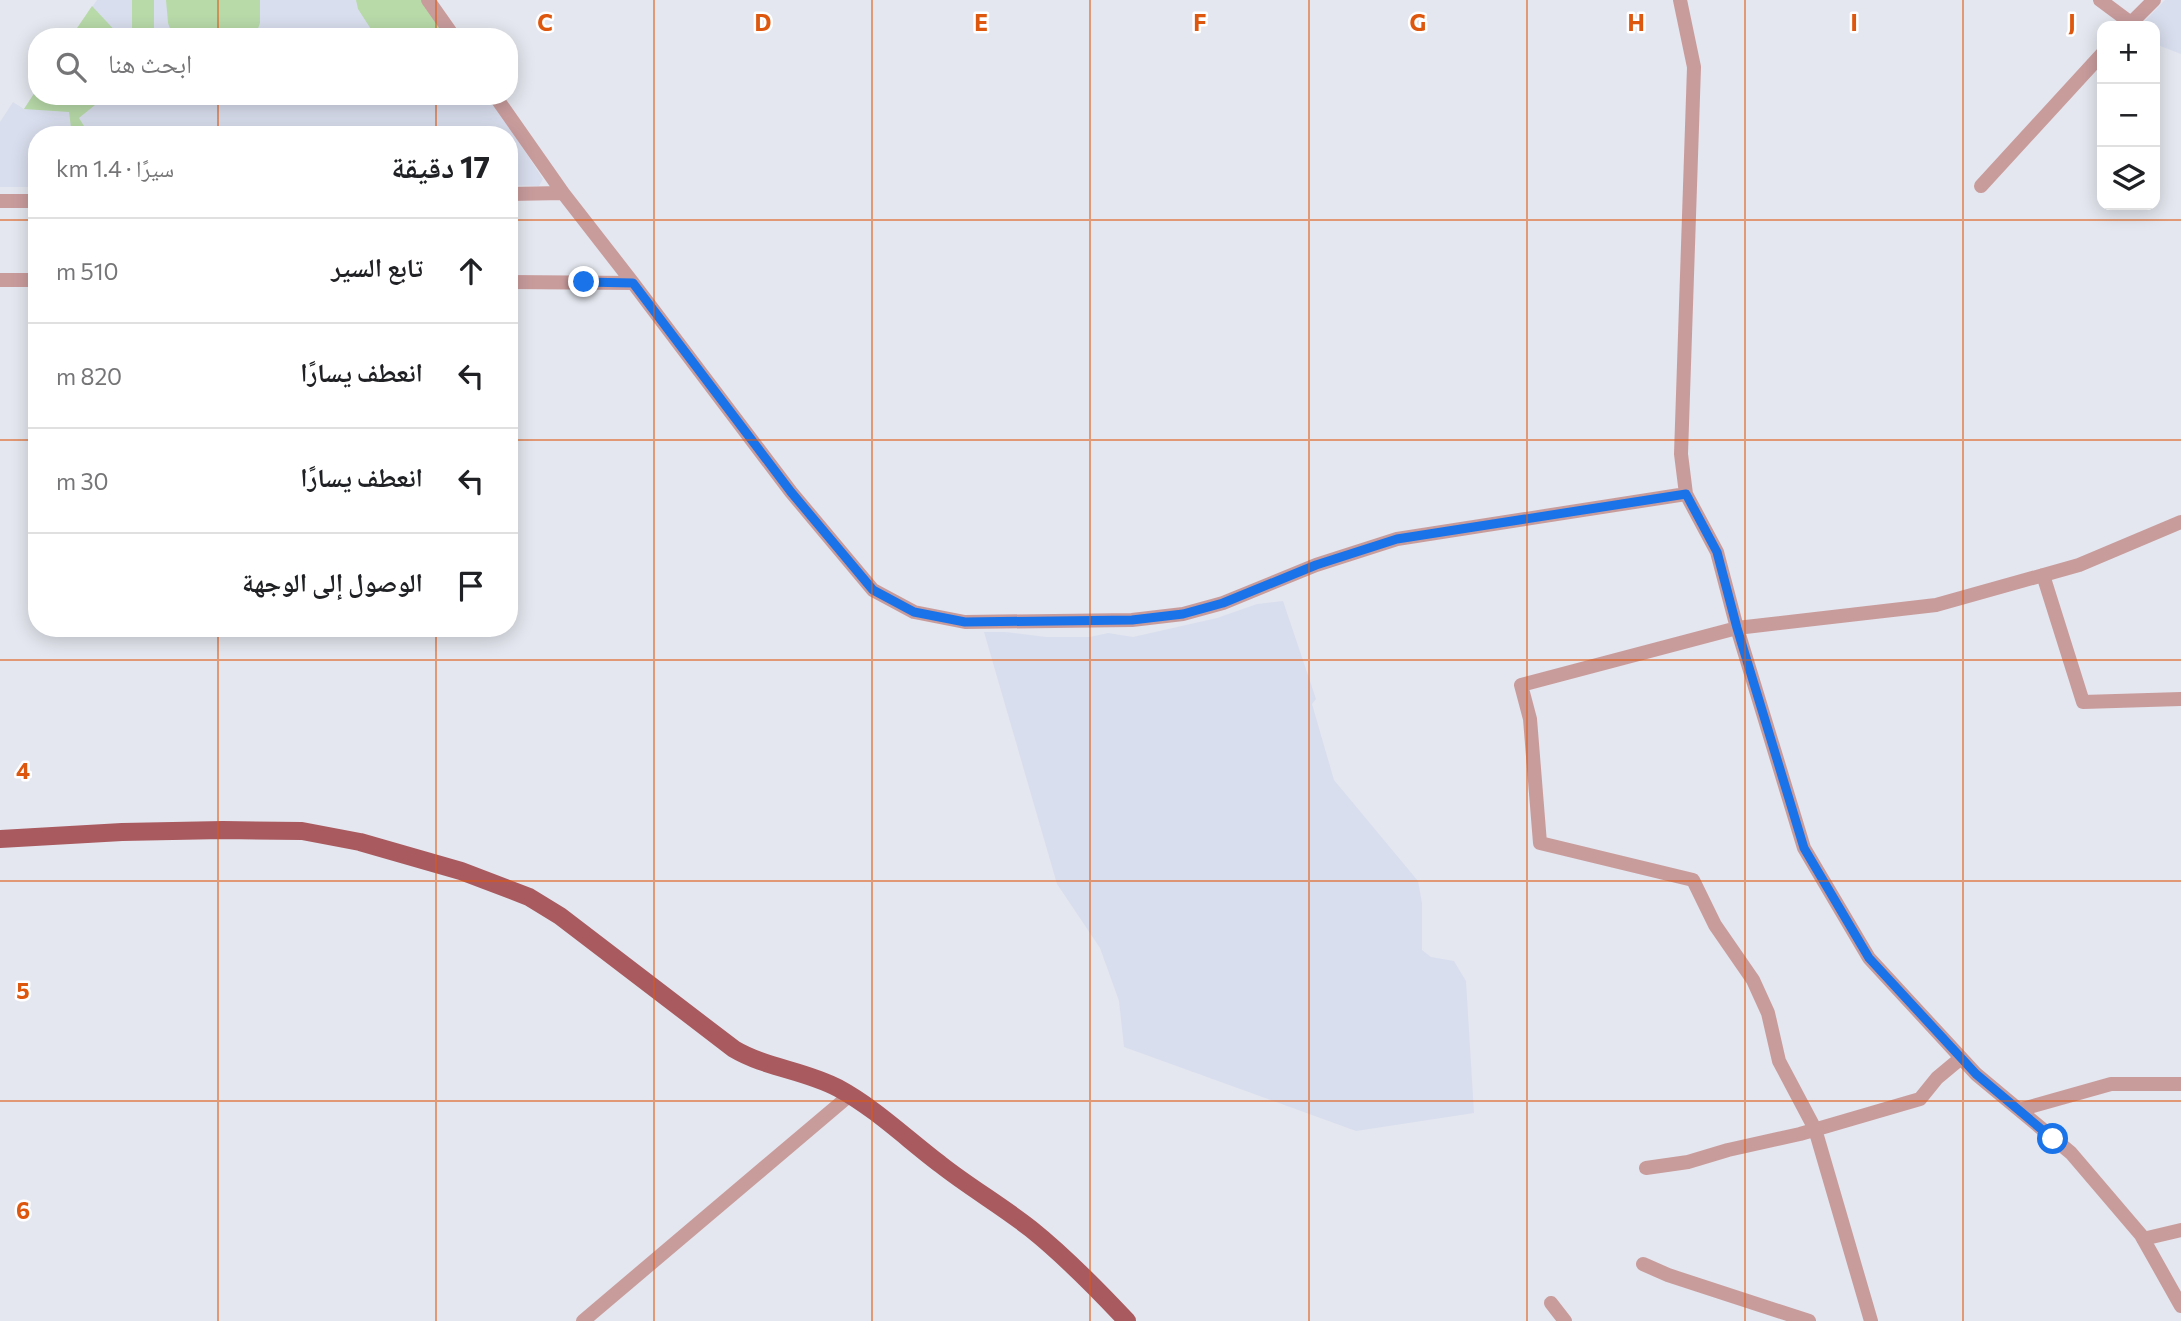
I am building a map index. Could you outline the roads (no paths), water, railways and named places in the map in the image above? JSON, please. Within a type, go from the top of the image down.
[{"type":"main road","points":[[0,839],[172,831],[302,831],[360,842],[461,871],[529,897],[560,916],[651,984],[718,1039],[750,1059],[808,1075],[850,1096],[1031,1229],[1088,1280],[1127,1321]]},
{"type":"street","points":[[428,0],[448,28]]},
{"type":"street","points":[[1680,0],[1694,67],[1681,454],[1686,494],[1717,552],[1737,628],[1804,848],[1869,958],[1976,1074],[2071,1153],[2143,1239],[2181,1306]]},
{"type":"street","points":[[2100,0],[2125,21]]},
{"type":"street","points":[[2134,21],[2154,0]]},
{"type":"street","points":[[1981,186],[2097,59]]},
{"type":"street","points":[[501,105],[516,126]]},
{"type":"street","points":[[518,129],[563,193],[791,492],[873,590],[914,612],[965,622],[1132,620],[1183,614],[1223,603],[1316,565],[1397,539],[1686,494]]},
{"type":"street","points":[[518,194],[563,193]]},
{"type":"street","points":[[0,201],[28,201]]},
{"type":"street","points":[[0,280],[28,280]]},
{"type":"street","points":[[518,282],[633,283]]},
{"type":"street","points":[[1871,1321],[1815,1129],[1779,1061],[1768,1013],[1753,980],[1715,925],[1693,880],[1540,843],[1530,719],[1521,685],[1737,628],[1936,605],[2079,565],[2181,522]]},
{"type":"street","points":[[2043,575],[2083,702],[2181,699]]},
{"type":"street","points":[[1646,1168],[1688,1163],[1920,1099],[1937,1078],[1961,1058]]},
{"type":"street","points":[[2018,1110],[2111,1084],[2181,1084]]},
{"type":"street","points":[[583,1321],[850,1096]]},
{"type":"street","points":[[2143,1239],[2181,1230]]},
{"type":"street","points":[[1643,1264],[1668,1275],[1809,1321]]},
{"type":"street","points":[[1551,1303],[1565,1321]]}]
